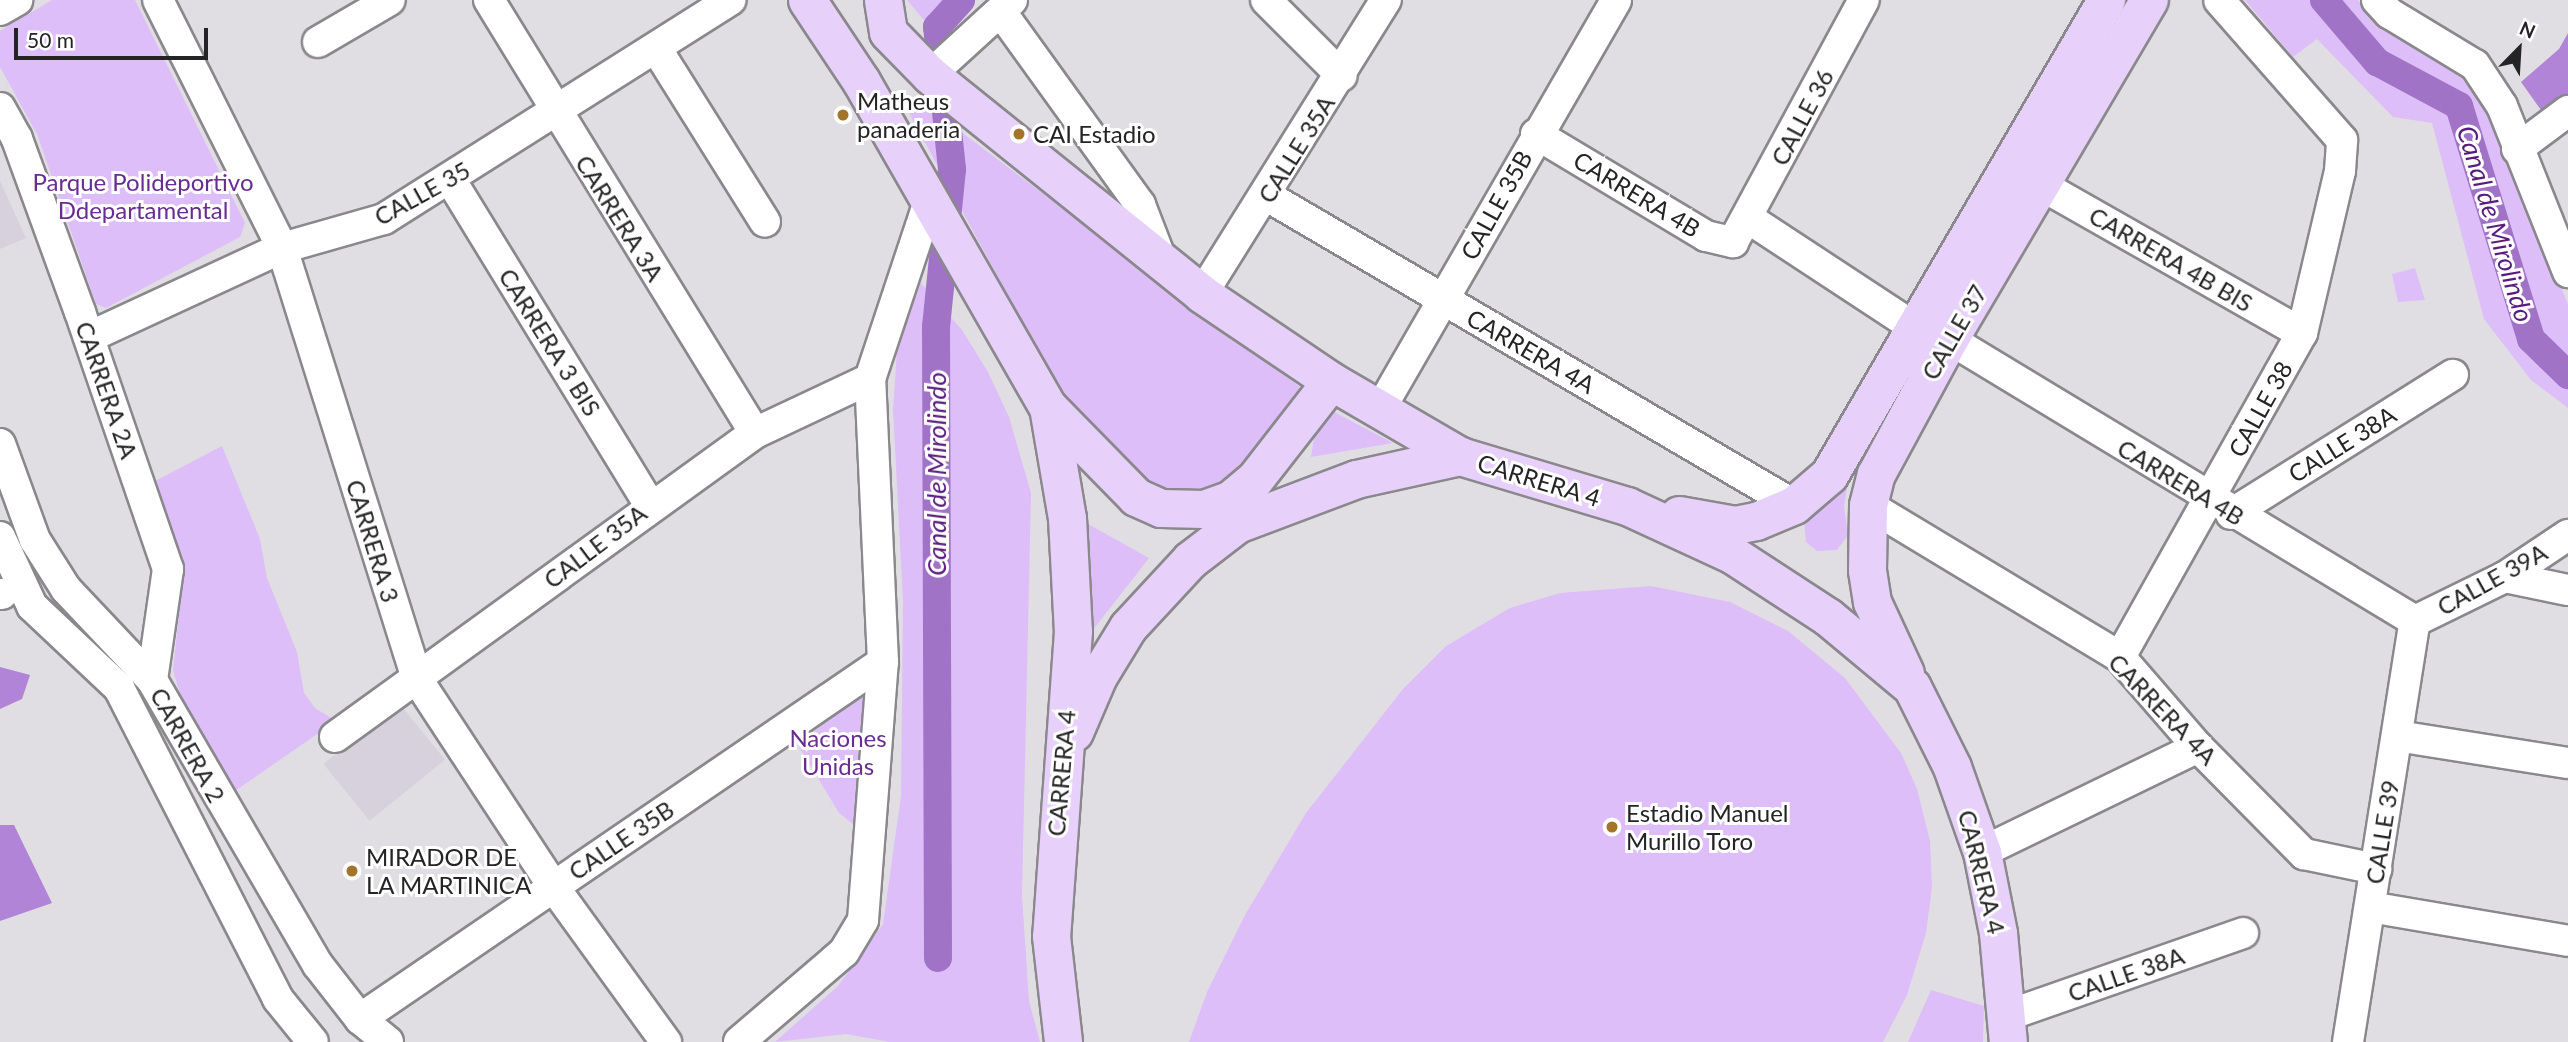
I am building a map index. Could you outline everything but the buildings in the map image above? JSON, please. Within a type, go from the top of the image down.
[{"type":"main road","name":"CARRERA 4","points":[[807,0],[861,82],[934,214],[978,284],[1048,407],[1067,518],[1073,631],[1051,936],[1063,1042]]},
{"type":"main road","points":[[883,0],[888,32],[900,49]]},
{"type":"main road","name":"CALLE 37","points":[[1627,506],[1735,525],[1794,506],[1829,475],[1843,456],[1914,327],[2106,0]]},
{"type":"main road","name":"CALLE 37","points":[[1912,687],[1872,602],[1865,538],[1868,505],[1890,445],[2149,0]]},
{"type":"main road","points":[[861,82],[860,65],[869,51],[884,45],[900,49]]},
{"type":"main road","name":"CARRERA 4","points":[[900,49],[1202,294],[1379,411],[1460,456],[1627,506],[1681,529],[1784,585],[1871,650],[1912,687],[1952,767],[1982,852],[2011,1033]]},
{"type":"main road","points":[[1048,407],[1136,497],[1182,511],[1231,499],[1254,480],[1331,381]]},
{"type":"main road","points":[[1060,783],[1075,728],[1098,676],[1128,627],[1190,560],[1237,524],[1295,499],[1356,479],[1460,456]]},
{"type":"street","points":[[0,10],[17,0]]},
{"type":"street","name":"CARRERA 3","points":[[158,0],[282,248],[417,679],[553,886],[666,1042]]},
{"type":"street","points":[[318,42],[390,0]]},
{"type":"street","name":"CARRERA 3A","points":[[489,0],[555,113],[755,433]]},
{"type":"street","name":"CALLE 35","points":[[89,337],[282,248],[384,219],[732,0]]},
{"type":"street","points":[[1266,0],[1342,76]]},
{"type":"street","name":"CALLE 35A","points":[[1202,294],[1267,196],[1386,0]]},
{"type":"street","name":"CALLE 35B","points":[[1379,411],[1536,134],[1616,0]]},
{"type":"street","name":"CALLE 36","points":[[1744,226],[1864,0]]},
{"type":"street","name":"CALLE 38","points":[[2120,657],[2220,507],[2302,333],[2340,172],[2343,141],[2219,0]]},
{"type":"street","points":[[2377,0],[2389,13],[2475,65],[2502,106],[2518,149],[2560,231],[2568,272]]},
{"type":"street","points":[[933,78],[1006,6],[1140,205],[1162,262]]},
{"type":"street","points":[[656,48],[765,222]]},
{"type":"street","name":"CARRERA 2A","points":[[0,108],[17,139],[89,337],[168,569],[152,680]]},
{"type":"street","points":[[2518,149],[2568,111]]},
{"type":"street","name":"CARRERA 4B","points":[[1536,134],[1706,236],[1733,242],[1744,226]]},
{"type":"street","name":"CARRERA 3 BIS","points":[[450,179],[650,505]]},
{"type":"street","name":"CARRERA 4B BIS","points":[[2041,185],[2302,333]]},
{"type":"street","name":"CARRERA 4A","points":[[1267,196],[1794,506]]},
{"type":"street","points":[[739,1042],[844,952],[863,920],[883,662],[870,379],[934,214]]},
{"type":"street","points":[[1744,226],[1914,327]]},
{"type":"street","name":"CARRERA 4B","points":[[1949,340],[2220,507],[2415,621]]},
{"type":"street","name":"CALLE 38A","points":[[2220,507],[2453,375]]},
{"type":"street","name":"CALLE 35A","points":[[335,737],[650,505],[755,433],[870,379]]},
{"type":"street","name":"CARRERA 2","points":[[0,444],[35,540],[66,589],[152,680],[318,965],[360,1019],[388,1042]]},
{"type":"street","name":"CARRERA 4A","points":[[1868,505],[2120,657],[2199,747],[2304,854],[2376,869]]},
{"type":"street","name":"CALLE 39A","points":[[2415,621],[2505,577],[2568,536]]},
{"type":"street","name":"CARRERA 2","points":[[0,537],[32,606],[119,688],[278,999],[313,1042]]},
{"type":"street","points":[[2505,577],[2568,590]]},
{"type":"street","points":[[1,593],[32,606]]},
{"type":"street","name":"CALLE 39","points":[[2348,1042],[2415,621]]},
{"type":"street","name":"CALLE 35B","points":[[360,1019],[883,662]]},
{"type":"street","points":[[2397,736],[2568,763]]},
{"type":"street","points":[[1982,852],[2199,747]]},
{"type":"street","points":[[2370,907],[2568,940]]},
{"type":"street","name":"CALLE 38A","points":[[2011,1033],[2243,933]]},
{"type":"shaded area","points":[[2568,33],[2568,103],[2548,120],[2521,82],[2559,49]]},
{"type":"shaded area","points":[[0,181],[26,238],[0,249]]},
{"type":"shaded area","points":[[0,667],[30,675],[22,699],[0,709]]},
{"type":"shaded area","points":[[399,703],[445,760],[370,821],[324,764]]},
{"type":"shaded area","points":[[0,825],[14,825],[52,903],[0,921]]},
{"type":"green space","name":"Parque Polideportivo Ddepartamental","points":[[52,0],[135,0],[245,223],[240,237],[106,308],[96,304],[37,134],[0,67],[0,31]]},
{"type":"green space","points":[[907,0],[965,0],[944,27],[923,19]]},
{"type":"green space","points":[[2245,0],[2358,0],[2379,27],[2456,71],[2484,100],[2568,304],[2568,408],[2531,380],[2484,319],[2432,123],[2393,117],[2317,39],[2293,57]]},
{"type":"green space","points":[[911,101],[920,101],[1300,387],[1259,448],[1222,487],[1199,495],[1164,492],[1144,482],[1063,397],[909,113]]},
{"type":"green space","points":[[2415,268],[2425,300],[2398,302],[2392,274]]},
{"type":"green space","points":[[919,281],[962,330],[988,372],[1009,417],[1031,493],[1022,896],[1029,1001],[1040,1042],[890,1042],[846,1034],[775,1042],[838,986],[883,924],[901,796],[903,601],[893,410],[897,350]]},
{"type":"green space","points":[[1319,404],[1393,443],[1311,457]]},
{"type":"green space","points":[[222,446],[260,539],[267,578],[297,652],[304,693],[315,708],[336,721],[235,791],[179,691],[173,670],[184,568],[155,481]]},
{"type":"green space","points":[[1849,477],[1844,506],[1848,535],[1837,550],[1817,551],[1806,542],[1804,521],[1832,501]]},
{"type":"green space","points":[[1088,524],[1149,558],[1089,635]]},
{"type":"green space","name":"Estadio Manuel Murillo Toro","points":[[1651,586],[1730,602],[1788,631],[1845,678],[1901,753],[1917,789],[1930,841],[1932,887],[1926,933],[1907,995],[1883,1042],[1189,1042],[1207,992],[1245,915],[1306,813],[1403,689],[1446,646],[1510,608],[1560,593]]},
{"type":"green space","name":"Naciones Unidas","points":[[866,689],[869,711],[861,801],[853,824],[839,813],[798,745]]},
{"type":"green space","points":[[1931,990],[1984,1006],[1983,1042],[1908,1042]]},
{"type":"waterway","name":"Canal de Mirolindo","points":[[938,958],[936,327],[952,169],[937,27],[961,0]]},
{"type":"waterway","name":"Canal de Mirolindo","points":[[2324,0],[2377,62],[2459,106],[2531,339],[2568,375]]},
{"type":"place","name":"Matheus panaderia","points":[[843,115]]},
{"type":"place","name":"CAI Estadio","points":[[1019,134]]},
{"type":"place","name":"Estadio Manuel Murillo Toro","points":[[1612,827]]},
{"type":"place","name":"MIRADOR DE LA MARTINICA","points":[[352,871]]}]
